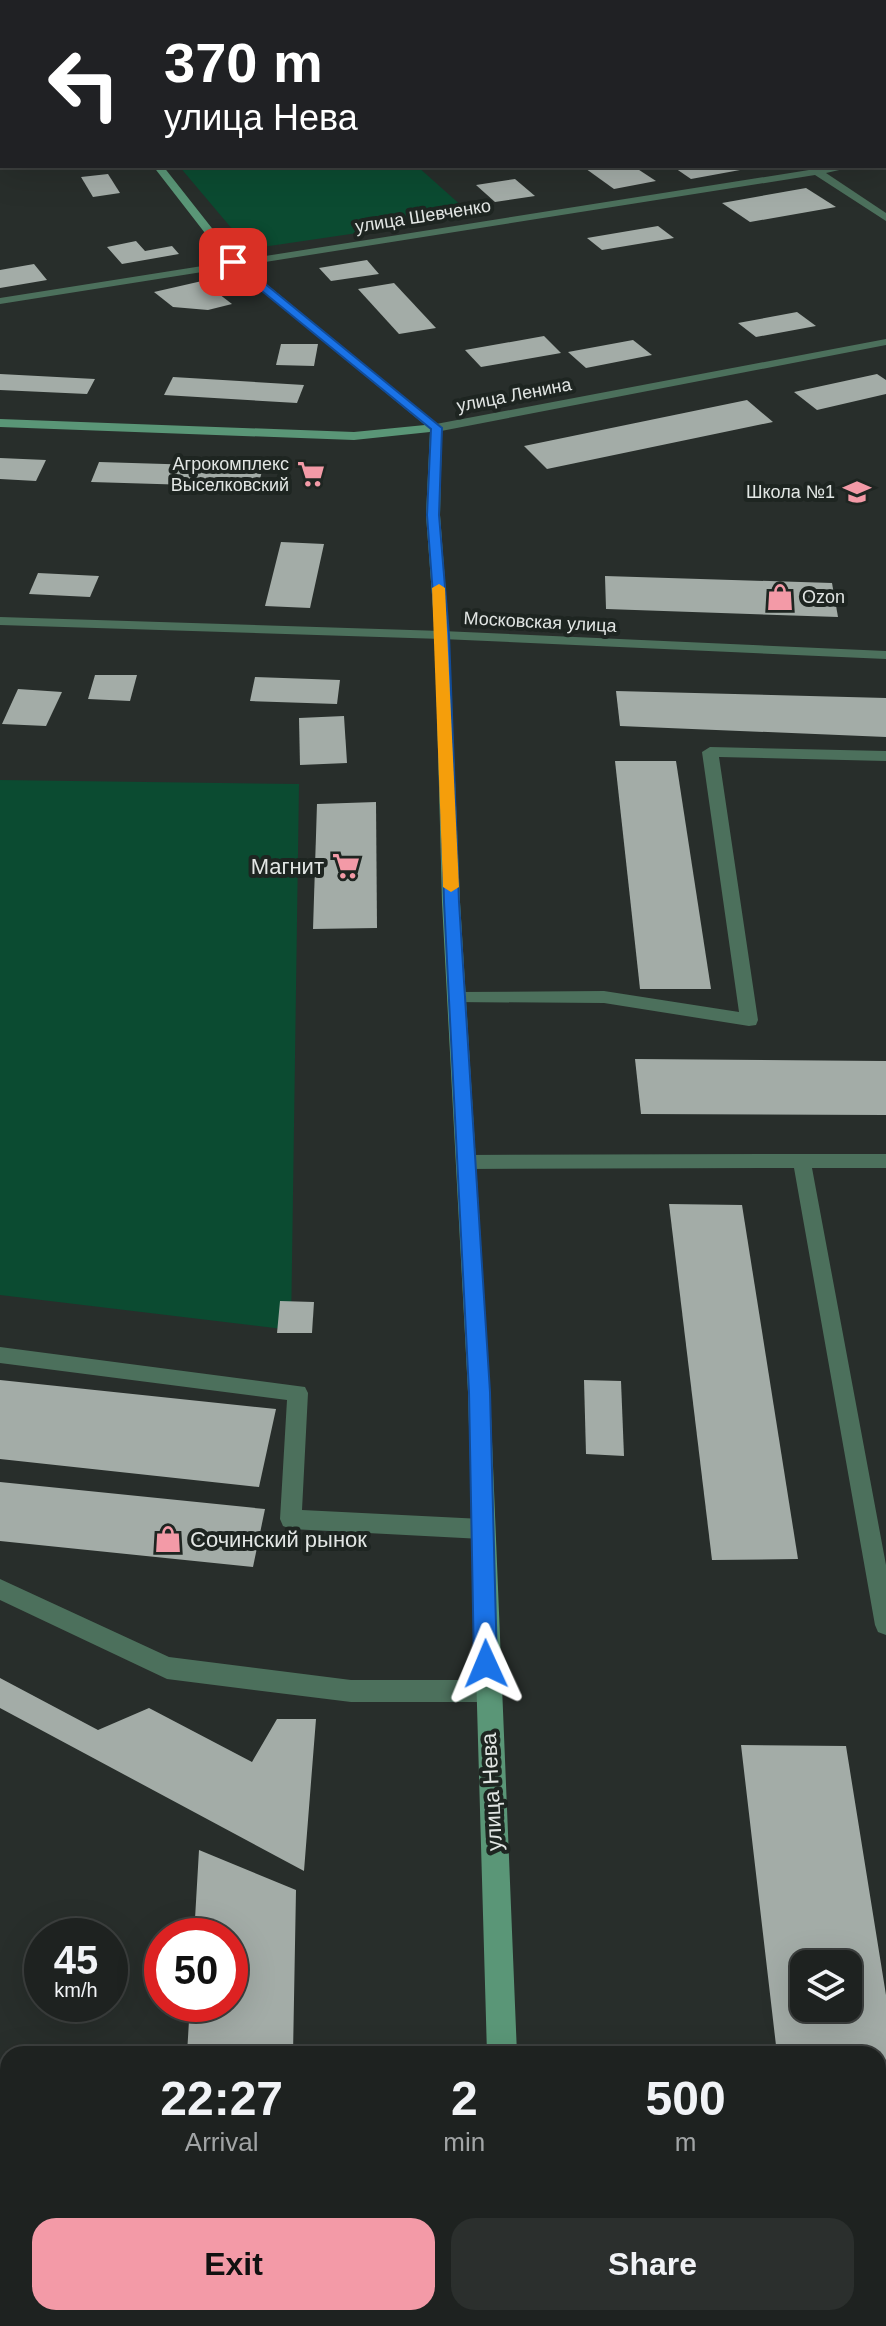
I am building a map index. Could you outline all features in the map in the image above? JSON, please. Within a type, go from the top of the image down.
[{"type":"main road","points":[[160,168],[233,262],[436,428]]},
{"type":"main road","name":"улица Ленина","points":[[0,423],[354,436],[436,428]]},
{"type":"main road","name":"улица Нева","points":[[436,428],[433,515],[442,635],[479,1392],[502,2046]]},
{"type":"street","name":"улица Шевченко","points":[[0,301],[813,169]]},
{"type":"street","points":[[813,169],[886,218]]},
{"type":"street","name":"улица Ленина","points":[[436,428],[886,342]]},
{"type":"street","name":"Московская улица","points":[[0,621],[442,635],[886,655]]},
{"type":"street","points":[[458,998],[604,997],[749,1020],[710,752],[886,756]]},
{"type":"lane","points":[[802,1161],[886,1625]]},
{"type":"lane","points":[[466,1162],[886,1161]]},
{"type":"lane","points":[[0,1355],[298,1393],[291,1519],[482,1529]]},
{"type":"lane","points":[[0,1589],[167,1668],[351,1691],[487,1691]]},
{"type":"green space","points":[[181,168],[419,168],[473,216],[249,249]]},
{"type":"green space","points":[[0,780],[299,784],[291,1330],[0,1295]]},
{"type":"building","points":[[585,168],[636,168],[656,181],[614,189]]},
{"type":"building","points":[[675,168],[751,168],[691,179]]},
{"type":"building","points":[[108,174],[120,193],[93,197],[81,177]]},
{"type":"building","points":[[515,179],[535,196],[495,202],[476,185]]},
{"type":"building","points":[[806,188],[836,207],[750,222],[722,203]]},
{"type":"building","points":[[658,226],[674,238],[602,250],[587,238]]},
{"type":"building","points":[[136,241],[145,251],[172,246],[179,254],[122,264],[107,247]]},
{"type":"building","points":[[367,260],[379,274],[331,281],[319,268]]},
{"type":"building","points":[[34,264],[47,280],[0,288],[0,270]]},
{"type":"building","points":[[202,281],[232,304],[208,310],[173,307],[154,292]]},
{"type":"building","points":[[394,283],[436,328],[399,334],[358,289]]},
{"type":"building","points":[[797,312],[816,326],[756,337],[738,323]]},
{"type":"building","points":[[544,336],[561,353],[481,367],[465,350]]},
{"type":"building","points":[[633,340],[652,355],[586,368],[568,352]]},
{"type":"building","points":[[281,344],[318,344],[314,366],[276,365]]},
{"type":"building","points":[[0,374],[95,379],[87,394],[0,390]]},
{"type":"building","points":[[877,374],[886,380],[886,394],[817,410],[794,392]]},
{"type":"building","points":[[173,377],[304,385],[297,403],[164,395]]},
{"type":"building","points":[[747,400],[773,422],[547,469],[524,446]]},
{"type":"building","points":[[0,458],[46,460],[36,481],[0,479]]},
{"type":"building","points":[[99,462],[263,467],[258,487],[91,482]]},
{"type":"building","points":[[281,542],[324,544],[310,608],[265,606]]},
{"type":"building","points":[[38,573],[99,576],[90,597],[29,594]]},
{"type":"building","points":[[605,576],[832,583],[838,617],[606,609]]},
{"type":"building","points":[[95,675],[137,675],[130,701],[88,699]]},
{"type":"building","points":[[255,677],[340,680],[337,704],[250,701]]},
{"type":"building","points":[[18,689],[62,692],[46,726],[2,724]]},
{"type":"building","points":[[616,691],[886,698],[886,737],[620,726]]},
{"type":"building","points":[[344,716],[347,763],[300,765],[299,718]]},
{"type":"building","points":[[615,761],[676,761],[711,989],[640,989]]},
{"type":"building","name":"Магнит","points":[[376,802],[377,928],[313,929],[317,804]]},
{"type":"building","points":[[635,1059],[886,1061],[886,1115],[641,1114]]},
{"type":"building","points":[[669,1204],[742,1205],[798,1559],[712,1560]]},
{"type":"building","points":[[280,1301],[314,1302],[312,1333],[277,1333]]},
{"type":"building","points":[[0,1380],[276,1409],[259,1487],[0,1459]]},
{"type":"building","points":[[584,1380],[621,1381],[624,1456],[586,1454]]},
{"type":"building","points":[[0,1482],[265,1509],[253,1567],[0,1541]]},
{"type":"building","points":[[0,1678],[98,1730],[149,1708],[252,1762],[277,1719],[316,1719],[304,1871],[0,1708]]},
{"type":"building","points":[[741,1745],[846,1746],[886,1995],[886,2046],[776,2046]]},
{"type":"building","points":[[199,1850],[296,1890],[293,2046],[187,2046],[189,2022],[248,2022],[248,1918],[195,1918]]},
{"type":"slow traffic","points":[[439,588],[451,887]]},
{"type":"place","name":"Агрокомплекс Выселковский","points":[[311,474]]},
{"type":"place","name":"Школа №1","points":[[857,492]]},
{"type":"place","name":"Ozon","points":[[780,597]]},
{"type":"place","name":"Магнит","points":[[346,866]]},
{"type":"place","name":"Сочинский рынок","points":[[168,1539]]},
{"type":"route","points":[[233,262],[436,428],[433,515],[442,635],[451,902],[479,1392],[486,1664]]}]
